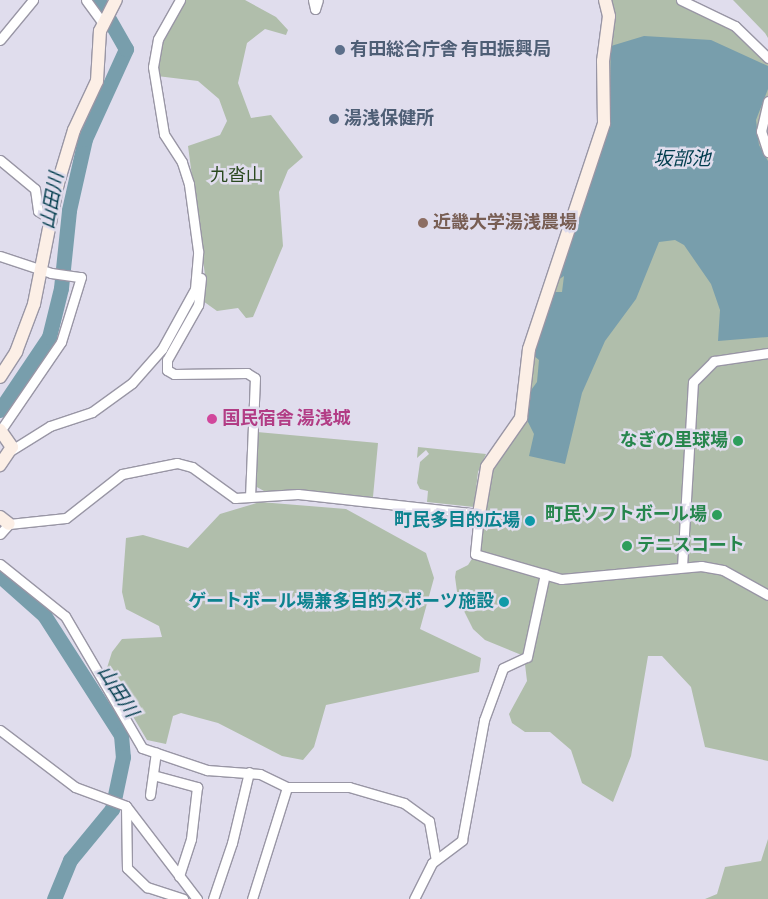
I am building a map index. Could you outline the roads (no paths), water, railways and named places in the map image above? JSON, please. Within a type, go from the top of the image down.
[{"type":"street","points":[[0,40],[33,0]]},
{"type":"street","points":[[86,0],[103,23]]},
{"type":"street","points":[[0,377],[31,316],[38,269],[49,218],[71,138],[97,81],[103,23],[116,0]]},
{"type":"street","points":[[180,0],[155,46],[154,75],[164,134],[186,171],[201,295],[167,360],[167,370],[174,374],[247,373],[255,378],[250,496]]},
{"type":"street","points":[[313,0],[315,9],[318,0]]},
{"type":"street","points":[[605,0],[609,16],[603,61],[604,123],[529,349],[521,418],[487,467],[479,514],[475,554],[573,580],[682,566],[723,570],[768,595]]},
{"type":"street","points":[[681,0],[735,26],[768,58]]},
{"type":"street","points":[[768,101],[761,131],[768,152]]},
{"type":"street","points":[[0,160],[35,189],[38,211],[49,218]]},
{"type":"street","points":[[0,256],[52,273],[81,277],[76,303],[61,342],[0,430],[11,444],[10,451]]},
{"type":"street","points":[[0,465],[10,451],[50,426],[92,412],[144,372],[191,299],[199,267]]},
{"type":"street","points":[[682,566],[692,382],[714,360],[768,353]]},
{"type":"street","points":[[3,525],[59,521],[114,478],[155,464],[186,465],[231,496],[298,494],[479,514]]},
{"type":"street","points":[[0,564],[64,616],[139,745],[207,770],[249,772],[287,787],[349,787],[415,808],[429,821],[436,859]]},
{"type":"street","points":[[414,899],[436,859],[462,840],[484,720],[503,668],[527,657],[545,574]]},
{"type":"street","points":[[0,730],[75,787],[125,806],[197,899]]},
{"type":"street","points":[[150,795],[156,752]]},
{"type":"street","points":[[213,899],[232,843],[249,772]]},
{"type":"street","points":[[153,775],[197,787],[191,839],[179,876]]},
{"type":"street","points":[[252,899],[287,787]]},
{"type":"street","points":[[125,806],[127,868],[147,887],[183,899]]},
{"type":"water","name":"坂部池","points":[[644,36],[711,40],[768,66],[768,89],[756,120],[759,145],[768,161],[768,337],[718,341],[720,310],[711,284],[684,245],[675,240],[659,242],[636,299],[605,341],[582,393],[565,464],[529,456],[534,434],[527,420],[529,393],[537,382],[539,360],[533,355],[555,292],[562,292],[564,276],[558,280],[609,128],[611,46]]},
{"type":"waterway","name":"山田川","points":[[0,410],[49,337],[61,288],[69,210],[85,139],[126,49],[98,0]]},
{"type":"waterway","name":"山田川","points":[[0,576],[44,615],[121,735],[123,757],[112,809],[70,860],[54,899]]},
{"type":"place","name":"有田総合庁舎 有田振興局","points":[[340,50]]},
{"type":"place","name":"湯浅保健所","points":[[334,119]]},
{"type":"place","name":"近畿大学湯浅農場","points":[[423,223]]},
{"type":"place","name":"国民宿舎 湯浅城","points":[[212,419]]},
{"type":"place","name":"なぎの里球場","points":[[738,441]]},
{"type":"place","name":"町民ソフトボール場","points":[[717,515]]},
{"type":"place","name":"町民多目的広場","points":[[530,521]]},
{"type":"place","name":"テニスコート","points":[[627,546]]},
{"type":"place","name":"ゲートボール場兼多目的スポーツ施設","points":[[504,602]]},
{"type":"park label","name":"九沓山","points":[[237,176]]}]
